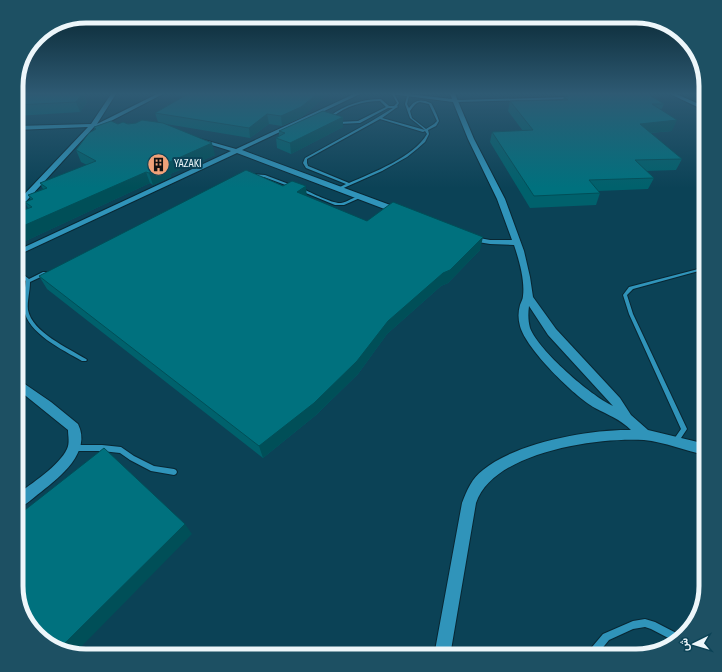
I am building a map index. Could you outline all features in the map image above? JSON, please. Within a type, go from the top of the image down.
[{"type":"street","points":[[23,128],[84,125]]},
{"type":"street","points":[[23,200],[93,125]]},
{"type":"street","points":[[108,125],[121,126]]},
{"type":"street","points":[[23,251],[292,125]]},
{"type":"street","points":[[466,125],[501,199],[523,261],[528,297],[524,310],[525,327],[531,340],[578,389],[598,404],[627,418]]},
{"type":"street","points":[[175,133],[203,139],[238,151],[403,213]]},
{"type":"street","points":[[460,235],[475,240],[517,243]]},
{"type":"street","points":[[528,297],[552,332],[616,401],[627,418],[645,435]]},
{"type":"street","points":[[23,387],[74,428],[74,448],[63,463],[48,479],[23,498]]},
{"type":"street","points":[[443,649],[457,579],[469,503],[474,489],[491,471],[509,461],[547,446],[602,437],[645,435],[699,448]]},
{"type":"lane","points":[[349,184],[308,167],[304,163],[306,159],[367,125]]},
{"type":"lane","points":[[406,125],[426,131],[434,125]]},
{"type":"lane","points":[[339,189],[377,172],[413,150],[427,139],[428,134],[419,125]]},
{"type":"lane","points":[[246,176],[257,175],[271,178],[335,204],[343,204],[360,197]]},
{"type":"lane","points":[[675,442],[684,429],[631,314],[625,295],[631,288],[699,270]]},
{"type":"lane","points":[[28,281],[49,271]]},
{"type":"lane","points":[[23,276],[28,281]]},
{"type":"lane","points":[[28,281],[26,310],[32,325],[43,334],[84,360]]},
{"type":"lane","points":[[74,448],[121,450],[132,458],[153,469],[174,472]]},
{"type":"lane","points":[[596,649],[606,637],[633,625],[645,623],[674,636]]},
{"type":"building","points":[[99,125],[169,125],[212,143],[165,164],[167,165],[149,173],[146,172],[23,226],[23,210],[32,207],[25,202],[33,199],[28,195],[47,188],[40,183],[96,161],[76,150],[89,133],[96,129],[94,127]]},
{"type":"building","points":[[232,125],[252,125],[249,128]]},
{"type":"building","points":[[291,125],[326,125],[290,143],[276,138],[285,133],[279,131]]},
{"type":"building","points":[[529,125],[642,125],[682,159],[635,160],[654,178],[589,180],[600,193],[534,196],[492,132],[533,130]]},
{"type":"building","points":[[246,170],[283,186],[292,181],[306,186],[297,192],[367,221],[393,202],[483,237],[450,270],[443,273],[388,321],[357,361],[314,403],[259,446],[39,276]]},
{"type":"building","points":[[104,448],[185,524],[63,645],[41,631],[28,610],[24,599],[23,512]]},
{"type":"place","name":"YAZAKI","points":[[159,164]]}]
